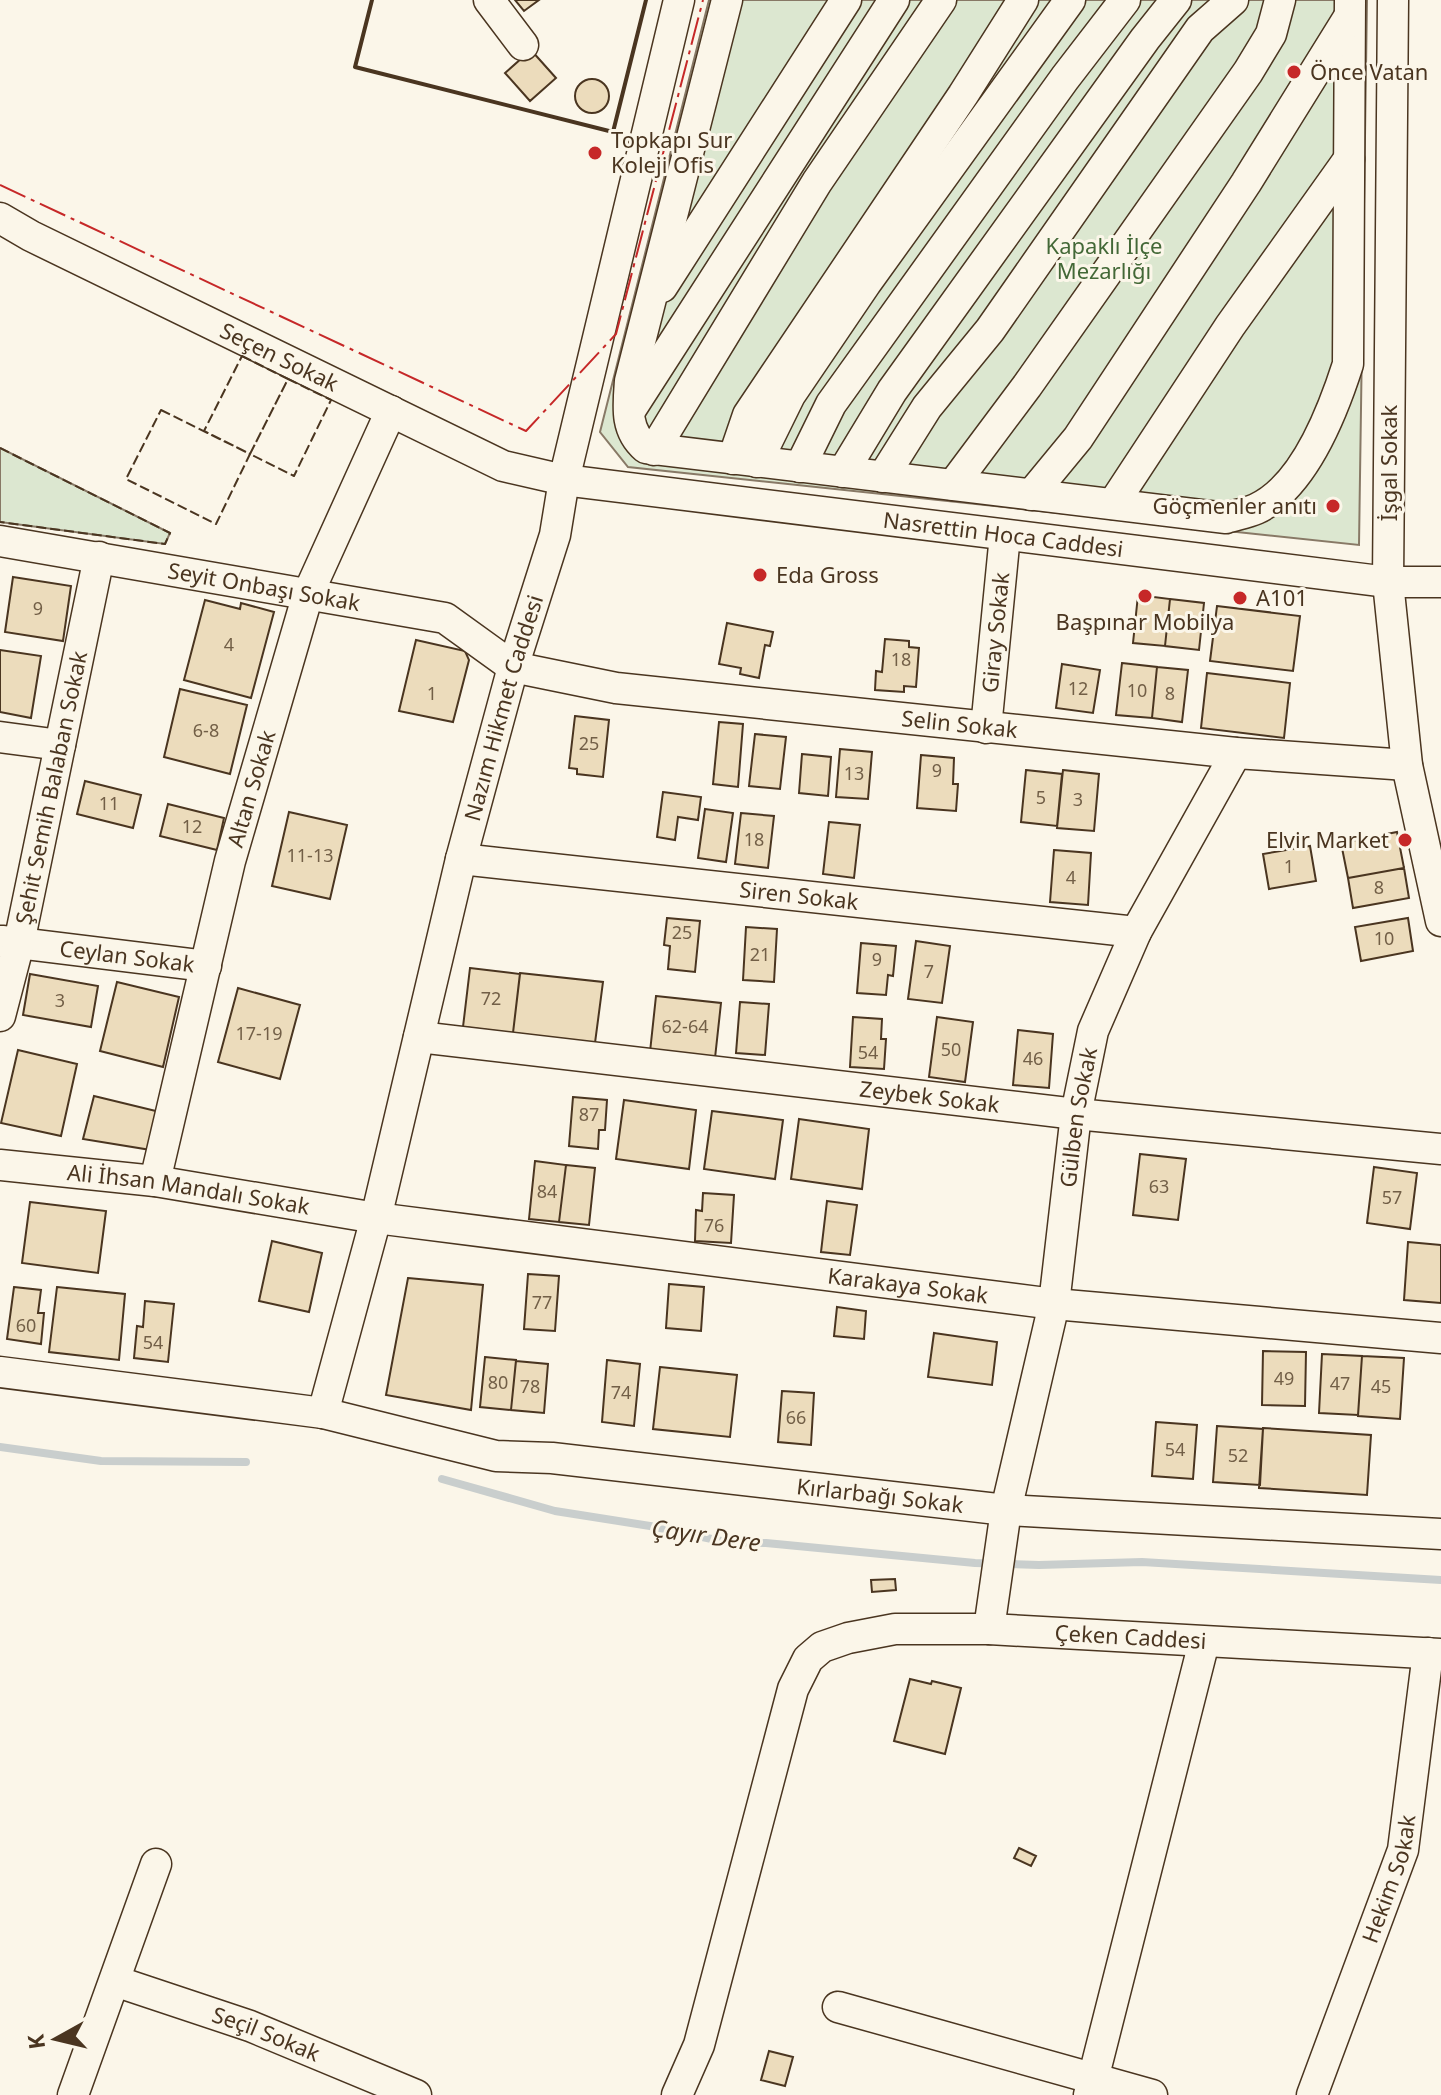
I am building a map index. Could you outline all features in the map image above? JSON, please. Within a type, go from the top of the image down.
[{"type":"street","points":[[489,0],[523,45]]},
{"type":"street","name":"Nazım Hikmet Caddesi","points":[[323,1413],[376,1218],[461,859],[513,667],[555,535],[564,480],[679,0]]},
{"type":"street","points":[[727,0],[630,381],[627,414],[635,439],[654,450],[1226,518],[1257,509],[1281,490],[1311,454],[1336,404],[1348,364],[1350,8]]},
{"type":"street","points":[[648,309],[846,0]]},
{"type":"street","points":[[627,414],[894,0]]},
{"type":"street","points":[[654,450],[817,182],[941,0]]},
{"type":"street","points":[[745,460],[748,415],[963,95],[1023,0]]},
{"type":"street","points":[[745,460],[866,283],[1070,0]]},
{"type":"street","points":[[800,467],[831,404],[1065,78],[1125,0]]},
{"type":"street","points":[[843,472],[892,391],[1176,0]]},
{"type":"street","points":[[883,477],[927,407],[990,330],[1200,29],[1233,0]]},
{"type":"street","points":[[953,485],[1027,386],[1248,72],[1271,34],[1280,0]]},
{"type":"street","name":"İşgal Sokak","points":[[1393,0],[1388,582],[1407,765],[1441,921]]},
{"type":"street","points":[[1031,495],[1078,438],[1246,183],[1350,8]]},
{"type":"street","points":[[1113,504],[1230,326],[1349,159]]},
{"type":"street","name":"Seçen Sokak","points":[[0,218],[31,236],[503,466],[564,480]]},
{"type":"street","name":"Altan Sokak","points":[[155,1181],[230,861],[308,594],[391,411]]},
{"type":"street","name":"Nasrettin Hoca Caddesi","points":[[564,480],[1388,582],[1441,582]]},
{"type":"street","name":"Giray Sokak","points":[[986,728],[1005,535]]},
{"type":"street","name":"Seyit Onbaşı Sokak","points":[[0,541],[445,618],[513,667]]},
{"type":"street","name":"Şehit Semih Balaban Sokak","points":[[0,1016],[10,942],[60,745],[99,557]]},
{"type":"street","name":"Selin Sokak","points":[[513,667],[616,688],[1236,753],[1407,765]]},
{"type":"street","points":[[0,737],[60,745]]},
{"type":"street","name":"Gülben Sokak","points":[[989,1629],[1002,1556],[1006,1510],[1054,1304],[1076,1114],[1093,1031],[1136,932],[1236,753]]},
{"type":"street","name":"Siren Sokak","points":[[461,859],[1136,932]]},
{"type":"street","name":"Ceylan Sokak","points":[[10,942],[206,966]]},
{"type":"street","name":"Zeybek Sokak","points":[[419,1037],[1076,1114],[1441,1149]]},
{"type":"street","name":"Ali İhsan Mandalı Sokak","points":[[0,1165],[155,1181],[376,1218]]},
{"type":"street","name":"Karakaya Sokak","points":[[376,1218],[1054,1304],[1441,1338]]},
{"type":"street","name":"Kırlarbağı Sokak","points":[[0,1372],[323,1413],[496,1456],[552,1458],[1006,1510],[1441,1534]]},
{"type":"street","name":"Çeken Caddesi","points":[[677,2095],[699,2045],[793,1689],[808,1659],[822,1647],[848,1638],[895,1629],[989,1629],[1434,1653]]},
{"type":"street","points":[[1092,2086],[1204,1642]]},
{"type":"street","name":"Hekim Sokak","points":[[1312,2095],[1403,1850],[1434,1653]]},
{"type":"street","points":[[73,2095],[156,1864]]},
{"type":"street","name":"Seçil Sokak","points":[[115,1981],[250,2026],[416,2095]]},
{"type":"street","points":[[838,2007],[1092,2086],[1152,2095]]},
{"type":"green space","name":"Kapaklı İlçe Mezarlığı","points":[[709,0],[1367,0],[1359,545],[628,467],[600,432]]},
{"type":"green space","points":[[0,448],[170,533],[165,544],[0,522]]},
{"type":"building","points":[[515,0],[539,0],[524,11]]},
{"type":"building","points":[[531,50],[556,78],[530,101],[505,73]]},
{"type":"building","points":[[592,79],[604,84],[609,96],[604,108],[592,113],[580,108],[575,96],[580,84]]},
{"type":"building","points":[[13,577],[71,586],[63,641],[5,632]]},
{"type":"building","points":[[1138,595],[1170,599],[1165,646],[1133,643]]},
{"type":"building","points":[[1170,599],[1204,603],[1199,650],[1165,646]]},
{"type":"building","points":[[205,600],[240,609],[241,603],[274,612],[251,698],[184,680]]},
{"type":"building","points":[[1217,606],[1300,616],[1293,671],[1210,661]]},
{"type":"building","points":[[727,623],[773,632],[770,646],[765,645],[759,678],[740,674],[741,668],[719,664]]},
{"type":"building","points":[[885,639],[909,641],[909,647],[919,648],[916,687],[904,686],[904,692],[875,690],[876,671],[882,672]]},
{"type":"building","points":[[416,640],[465,651],[469,660],[453,722],[399,711]]},
{"type":"building","points":[[0,650],[41,656],[31,718],[0,712]]},
{"type":"building","points":[[1122,663],[1157,667],[1152,718],[1116,715]]},
{"type":"building","points":[[1062,664],[1100,670],[1093,713],[1056,708]]},
{"type":"building","points":[[1157,667],[1188,670],[1182,722],[1152,718]]},
{"type":"building","points":[[1207,673],[1290,683],[1284,738],[1201,728]]},
{"type":"building","points":[[180,689],[247,705],[230,774],[164,757]]},
{"type":"building","points":[[575,716],[609,720],[603,777],[577,774],[577,769],[569,768]]},
{"type":"building","points":[[719,722],[743,724],[738,787],[713,784]]},
{"type":"building","points":[[755,734],[786,737],[780,789],[749,786]]},
{"type":"building","points":[[840,749],[872,752],[868,799],[836,797]]},
{"type":"building","points":[[802,754],[831,757],[828,796],[799,793]]},
{"type":"building","points":[[921,755],[954,758],[953,784],[958,784],[956,811],[917,808]]},
{"type":"building","points":[[1026,770],[1062,774],[1057,826],[1021,822]]},
{"type":"building","points":[[1063,770],[1099,774],[1094,831],[1057,828]]},
{"type":"building","points":[[85,781],[141,795],[133,828],[77,814]]},
{"type":"building","points":[[663,792],[701,797],[698,820],[678,817],[675,840],[657,837]]},
{"type":"building","points":[[168,804],[224,818],[217,850],[160,836]]},
{"type":"building","points":[[705,809],[733,813],[726,862],[698,858]]},
{"type":"building","points":[[289,812],[347,825],[330,899],[272,886]]},
{"type":"building","points":[[741,813],[774,816],[768,868],[735,864]]},
{"type":"building","points":[[829,822],[860,825],[854,878],[823,874]]},
{"type":"building","points":[[1397,832],[1404,868],[1348,878],[1341,843]]},
{"type":"building","points":[[1310,846],[1316,881],[1269,889],[1263,854]]},
{"type":"building","points":[[1054,850],[1091,853],[1088,905],[1050,902]]},
{"type":"building","points":[[1404,868],[1409,898],[1353,908],[1348,878]]},
{"type":"building","points":[[667,918],[700,921],[695,972],[668,969],[670,946],[664,945]]},
{"type":"building","points":[[1408,918],[1413,951],[1361,961],[1355,927]]},
{"type":"building","points":[[746,927],[777,929],[774,982],[743,980]]},
{"type":"building","points":[[916,941],[950,946],[942,1003],[908,999]]},
{"type":"building","points":[[861,943],[896,946],[893,976],[888,975],[886,995],[857,993]]},
{"type":"building","points":[[470,968],[520,974],[513,1033],[463,1027]]},
{"type":"building","points":[[520,973],[603,982],[595,1043],[513,1033]]},
{"type":"building","points":[[30,974],[98,986],[91,1027],[23,1015]]},
{"type":"building","points":[[117,982],[179,997],[163,1067],[100,1051]]},
{"type":"building","points":[[238,988],[300,1005],[280,1079],[218,1062]]},
{"type":"building","points":[[656,996],[721,1003],[715,1058],[650,1052]]},
{"type":"building","points":[[740,1002],[769,1004],[765,1055],[736,1053]]},
{"type":"building","points":[[853,1017],[882,1019],[881,1039],[886,1039],[884,1069],[850,1067]]},
{"type":"building","points":[[937,1017],[973,1022],[965,1082],[929,1077]]},
{"type":"building","points":[[1018,1030],[1053,1034],[1049,1088],[1013,1085]]},
{"type":"building","points":[[18,1050],[77,1064],[61,1136],[1,1123]]},
{"type":"building","points":[[94,1096],[160,1112],[151,1150],[83,1139]]},
{"type":"building","points":[[573,1097],[607,1100],[605,1130],[599,1130],[598,1149],[569,1146]]},
{"type":"building","points":[[624,1100],[696,1110],[689,1169],[616,1159]]},
{"type":"building","points":[[712,1111],[783,1120],[775,1179],[704,1169]]},
{"type":"building","points":[[799,1119],[869,1129],[862,1189],[791,1179]]},
{"type":"building","points":[[1140,1154],[1186,1159],[1178,1220],[1133,1215]]},
{"type":"building","points":[[535,1161],[566,1165],[559,1222],[529,1219]]},
{"type":"building","points":[[566,1165],[595,1168],[589,1225],[559,1222]]},
{"type":"building","points":[[1374,1167],[1417,1173],[1410,1229],[1367,1223]]},
{"type":"building","points":[[703,1193],[734,1195],[731,1243],[695,1241],[696,1210],[702,1211]]},
{"type":"building","points":[[827,1201],[857,1205],[850,1255],[821,1252]]},
{"type":"building","points":[[30,1202],[106,1211],[98,1273],[22,1263]]},
{"type":"building","points":[[272,1241],[322,1253],[309,1312],[259,1301]]},
{"type":"building","points":[[1408,1242],[1441,1245],[1441,1303],[1404,1300]]},
{"type":"building","points":[[528,1274],[559,1276],[555,1331],[524,1329]]},
{"type":"building","points":[[408,1278],[483,1285],[471,1410],[386,1395]]},
{"type":"building","points":[[669,1284],[704,1287],[701,1331],[666,1328]]},
{"type":"building","points":[[14,1287],[41,1290],[38,1313],[44,1313],[41,1344],[7,1339]]},
{"type":"building","points":[[57,1287],[125,1294],[119,1360],[49,1352]]},
{"type":"building","points":[[145,1301],[174,1304],[168,1362],[134,1358],[137,1326],[143,1327]]},
{"type":"building","points":[[837,1307],[866,1311],[864,1339],[834,1336]]},
{"type":"building","points":[[934,1333],[997,1342],[992,1385],[928,1377]]},
{"type":"building","points":[[1263,1351],[1306,1352],[1305,1406],[1262,1405]]},
{"type":"building","points":[[1322,1354],[1362,1356],[1358,1415],[1319,1413]]},
{"type":"building","points":[[1362,1356],[1404,1358],[1400,1419],[1358,1416]]},
{"type":"building","points":[[485,1357],[516,1360],[511,1410],[480,1407]]},
{"type":"building","points":[[607,1360],[640,1364],[634,1426],[602,1422]]},
{"type":"building","points":[[516,1361],[548,1364],[544,1413],[511,1410]]},
{"type":"building","points":[[660,1367],[737,1375],[730,1437],[653,1429]]},
{"type":"building","points":[[782,1391],[814,1393],[811,1445],[778,1442]]},
{"type":"building","points":[[1156,1422],[1197,1425],[1193,1479],[1152,1476]]},
{"type":"building","points":[[1217,1426],[1263,1429],[1260,1485],[1213,1482]]},
{"type":"building","points":[[1263,1428],[1371,1435],[1367,1495],[1259,1488]]},
{"type":"building","points":[[895,1579],[896,1590],[872,1592],[871,1580]]},
{"type":"building","points":[[910,1679],[961,1688],[945,1754],[894,1741]]},
{"type":"building","points":[[1019,1848],[1036,1856],[1031,1866],[1014,1858]]},
{"type":"building","points":[[769,2051],[793,2057],[785,2086],[761,2080]]},
{"type":"waterway","name":"Çayır Dere","points":[[0,1447],[101,1461],[246,1462]]},
{"type":"waterway","name":"Çayır Dere","points":[[442,1479],[555,1511],[726,1542],[975,1563],[1142,1562],[1441,1580]]},
{"type":"fence","points":[[242,356],[288,379],[250,454],[204,431],[242,356]]},
{"type":"fence","points":[[288,379],[331,400],[294,476],[250,454],[288,379]]},
{"type":"fence","points":[[161,410],[250,454],[216,524],[126,479],[161,410]]},
{"type":"fence","points":[[0,448],[170,533],[165,544],[0,522]]},
{"type":"wall","points":[[372,0],[355,67],[613,132],[646,0]]},
{"type":"power","points":[[0,185],[526,431],[616,334],[703,0]]},
{"type":"place","name":"Önce Vatan","points":[[1294,72]]},
{"type":"place","name":"Topkapı Sur Koleji Ofis","points":[[595,153]]},
{"type":"place","name":"Göçmenler anıtı","points":[[1333,506]]},
{"type":"place","name":"Eda Gross","points":[[760,575]]},
{"type":"place","name":"Başpınar Mobilya","points":[[1145,596]]},
{"type":"place","name":"A101","points":[[1240,598]]},
{"type":"place","name":"Elvir Market","points":[[1405,840]]}]
